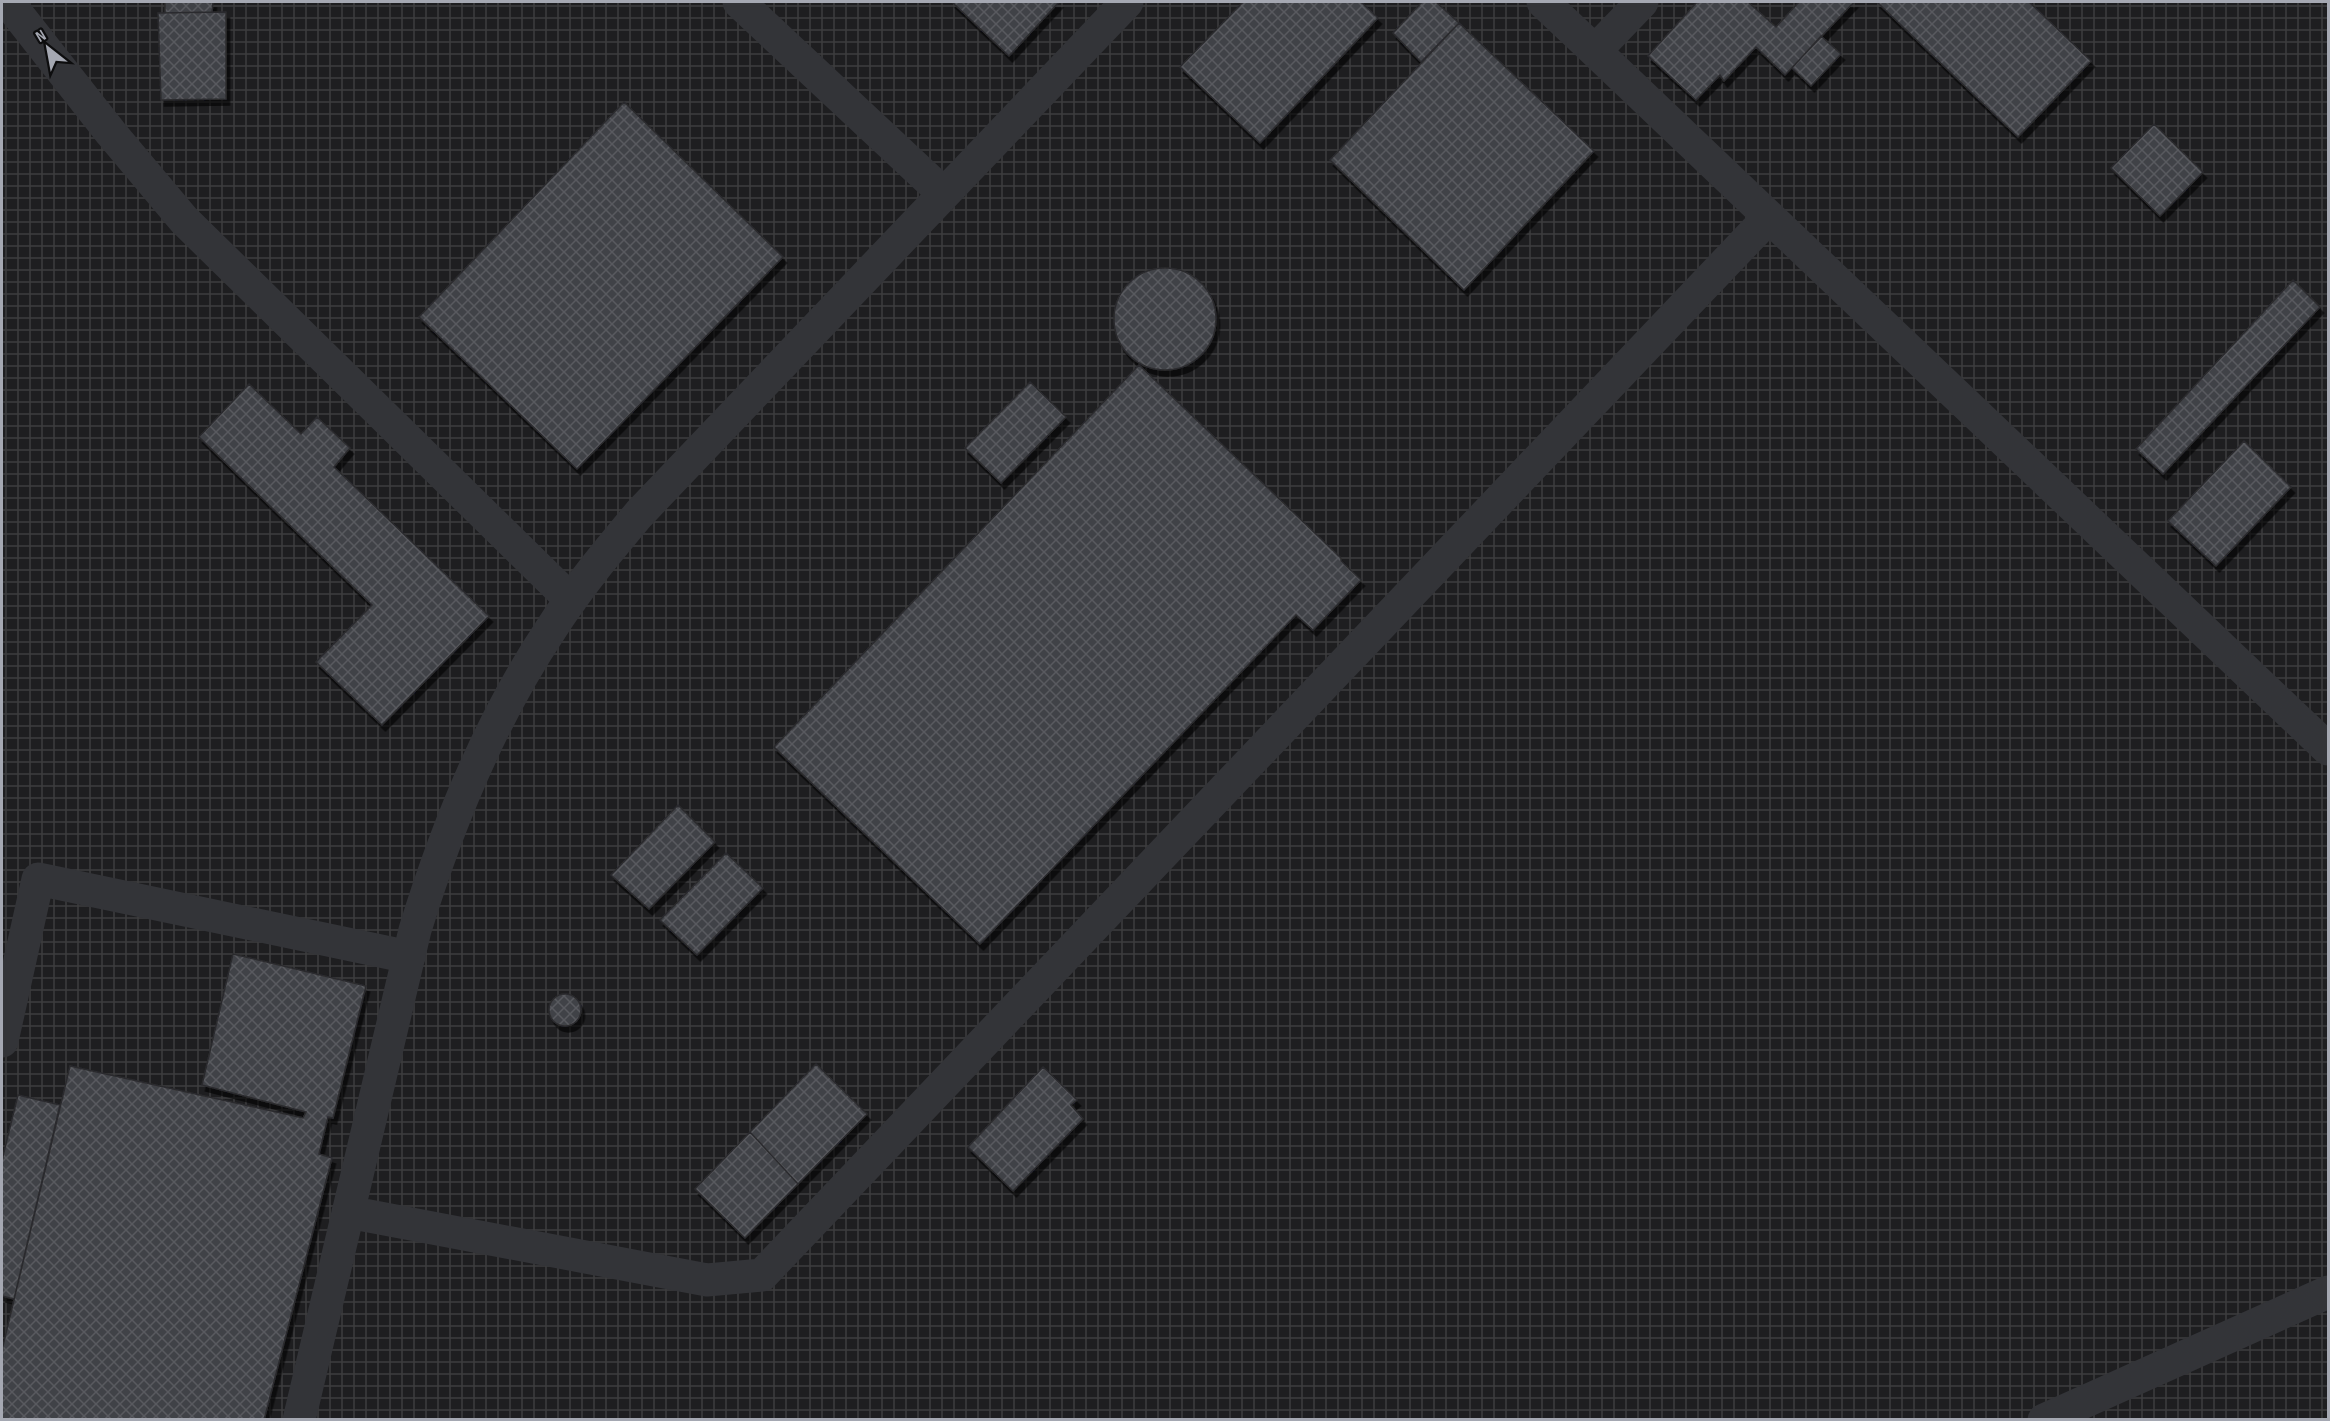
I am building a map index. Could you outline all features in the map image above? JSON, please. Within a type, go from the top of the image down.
[{"type":"street","points":[[8,2],[111,133],[191,227],[571,600]]},
{"type":"street","points":[[739,2],[943,193]]},
{"type":"street","points":[[299,1419],[415,930],[434,871],[465,793],[517,685],[537,650],[571,600],[639,514],[1127,2]]},
{"type":"street","points":[[1543,2],[2328,749]]},
{"type":"street","points":[[1595,51],[1642,2]]},
{"type":"street","points":[[348,1212],[707,1280],[762,1275],[1769,217]]},
{"type":"street","points":[[2,1041],[38,879],[409,957]]},
{"type":"street","points":[[2044,1419],[2328,1292]]},
{"type":"shaded area","points":[[2,2],[2328,2],[2328,1419],[2,1419]]},
{"type":"building","points":[[165,2],[213,2],[212,12],[165,13]]},
{"type":"building","points":[[952,2],[1059,2],[1009,56]]},
{"type":"building","points":[[1243,2],[1361,2],[1378,18],[1260,143],[1180,67]]},
{"type":"building","points":[[1422,2],[1436,2],[1459,23],[1421,62],[1393,33]]},
{"type":"building","points":[[1697,2],[1748,2],[1776,27],[1799,2],[1854,2],[1785,75],[1756,47],[1724,81],[1720,75],[1696,100],[1648,56]]},
{"type":"building","points":[[1877,2],[2029,2],[2091,61],[2018,137]]},
{"type":"building","points":[[226,12],[226,99],[161,100],[158,13]]},
{"type":"building","points":[[1459,23],[1594,151],[1464,290],[1330,160]]},
{"type":"building","points":[[1821,36],[1841,54],[1811,86],[1792,68]]},
{"type":"building","points":[[624,102],[783,257],[577,469],[419,317]]},
{"type":"building","points":[[2154,124],[2203,172],[2160,216],[2111,168]]},
{"type":"building","points":[[1165,268],[1185,272],[1201,283],[1212,299],[1216,319],[1212,339],[1201,355],[1185,366],[1165,370],[1145,366],[1129,355],[1118,339],[1114,319],[1118,299],[1129,283],[1145,272]]},
{"type":"building","points":[[2293,280],[2320,307],[2163,474],[2136,449]]},
{"type":"building","points":[[1139,365],[1341,558],[1341,561],[1361,580],[1313,630],[1296,615],[980,944],[774,747]]},
{"type":"building","points":[[1030,382],[1066,417],[1001,483],[965,448]]},
{"type":"building","points":[[249,384],[301,434],[317,417],[350,448],[334,467],[489,616],[382,725],[316,662],[372,605],[199,437]]},
{"type":"building","points":[[2244,441],[2291,487],[2216,566],[2168,521]]},
{"type":"building","points":[[678,805],[715,842],[649,909],[611,875]]},
{"type":"building","points":[[726,853],[763,888],[697,955],[660,920]]},
{"type":"building","points":[[233,954],[366,986],[333,1118],[328,1117],[319,1154],[332,1158],[264,1420],[2,1420],[2,1350],[70,1066],[303,1118],[306,1112],[202,1085]]},
{"type":"building","points":[[565,994],[576,999],[581,1010],[576,1021],[565,1026],[554,1021],[549,1010],[554,999]]},
{"type":"building","points":[[816,1064],[867,1114],[798,1184],[750,1132]]},
{"type":"building","points":[[1043,1067],[1077,1100],[1071,1105],[1083,1119],[1013,1191],[968,1147]]},
{"type":"building","points":[[18,1095],[60,1105],[14,1299],[2,1296],[2,1160]]},
{"type":"building","points":[[750,1132],[798,1184],[745,1238],[695,1189]]}]
